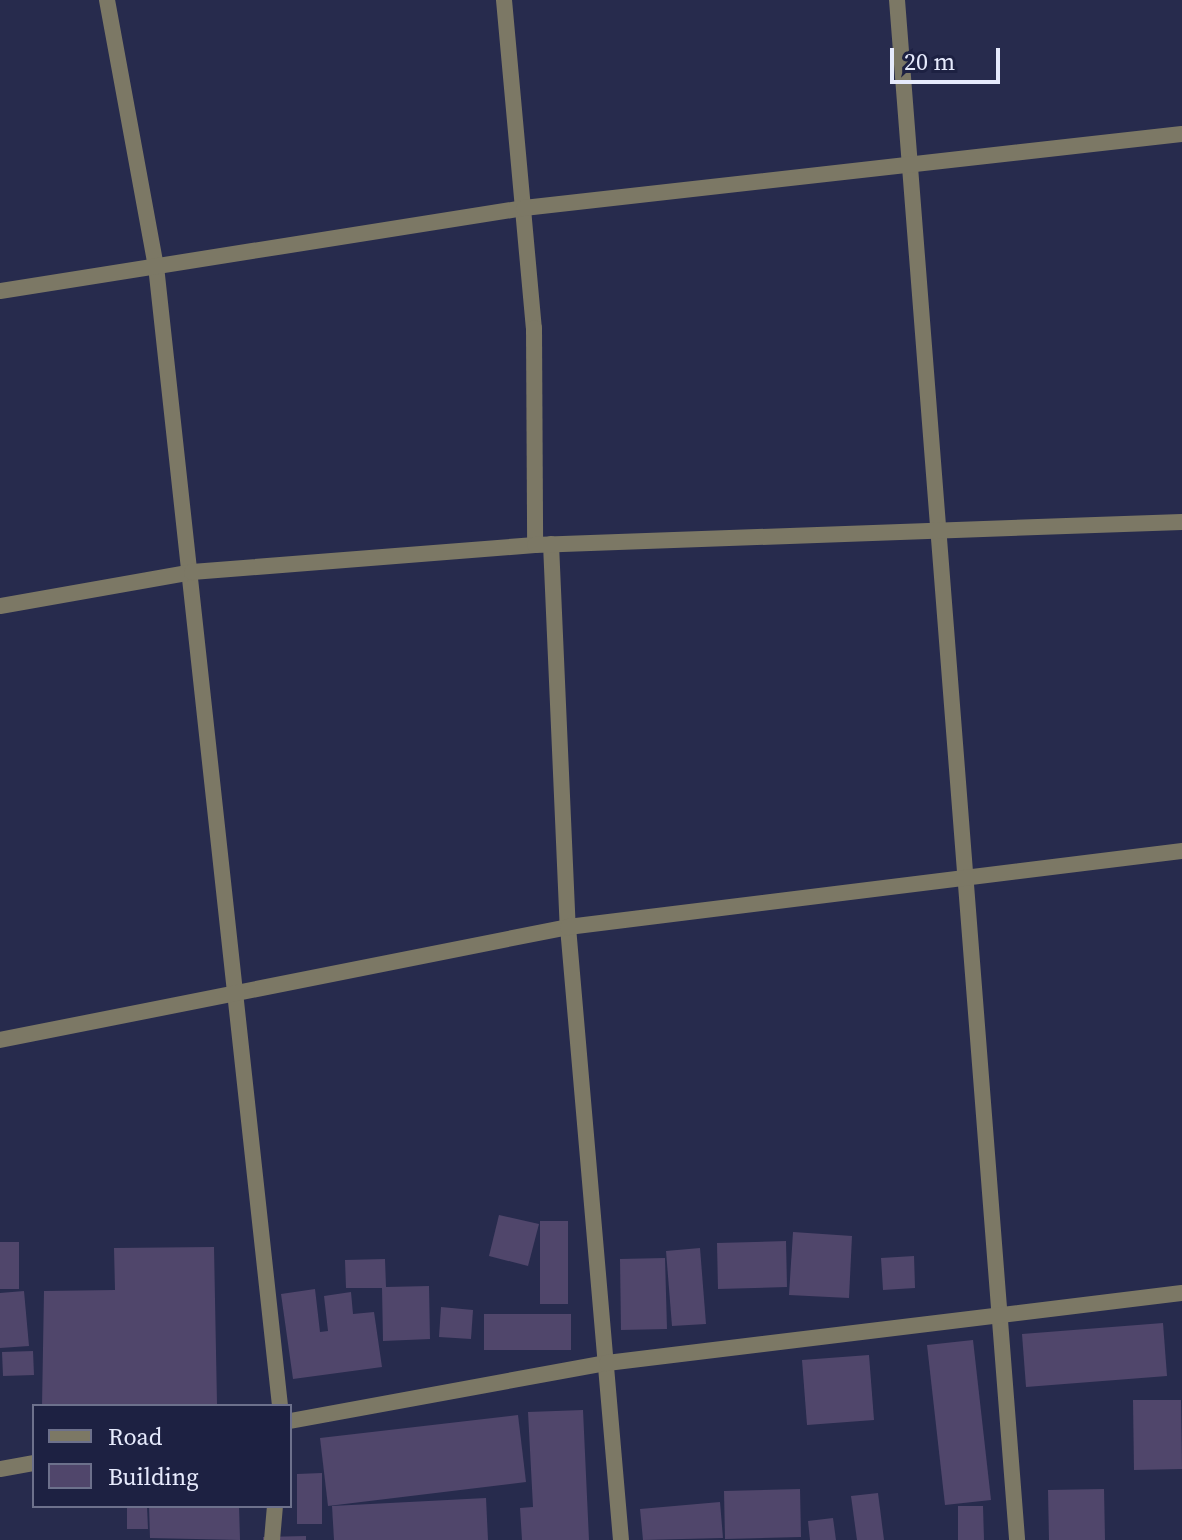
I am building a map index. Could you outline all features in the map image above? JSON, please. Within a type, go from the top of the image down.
[{"type":"street","points":[[107,0],[156,266],[192,572],[280,1404]]},
{"type":"street","points":[[504,0],[534,328],[543,544],[568,927],[621,1540]]},
{"type":"street","points":[[897,0],[1003,1316],[1017,1540]]},
{"type":"street","points":[[0,291],[524,208],[1182,134]]},
{"type":"street","points":[[0,606],[192,572],[543,544],[1182,522]]},
{"type":"street","points":[[0,1040],[235,989],[568,927],[965,873],[1182,851]]},
{"type":"street","points":[[292,1421],[607,1363],[1182,1293]]},
{"type":"street","points":[[0,1469],[32,1463]]},
{"type":"street","points":[[272,1540],[275,1508]]},
{"type":"building","points":[[499,1215],[539,1224],[528,1266],[489,1256]]},
{"type":"building","points":[[540,1221],[568,1221],[568,1304],[540,1304]]},
{"type":"building","points":[[793,1232],[852,1236],[849,1298],[789,1295]]},
{"type":"building","points":[[786,1241],[787,1287],[718,1289],[717,1243]]},
{"type":"building","points":[[0,1242],[19,1242],[19,1289],[0,1289]]},
{"type":"building","points":[[214,1247],[217,1404],[42,1404],[44,1291],[115,1290],[114,1248]]},
{"type":"building","points":[[700,1248],[706,1324],[672,1326],[666,1251]]},
{"type":"building","points":[[914,1256],[915,1288],[883,1290],[881,1258]]},
{"type":"building","points":[[665,1258],[667,1329],[621,1330],[620,1259]]},
{"type":"building","points":[[385,1259],[386,1287],[429,1286],[430,1339],[383,1341],[382,1288],[346,1288],[345,1260]]},
{"type":"building","points":[[315,1289],[320,1332],[328,1331],[324,1296],[351,1292],[353,1314],[374,1312],[382,1367],[293,1379],[281,1294]]},
{"type":"building","points":[[24,1291],[29,1346],[0,1348],[0,1293]]},
{"type":"building","points":[[441,1307],[473,1310],[471,1339],[439,1337]]},
{"type":"building","points":[[484,1314],[571,1314],[571,1350],[484,1350]]},
{"type":"building","points":[[1163,1323],[1167,1376],[1026,1387],[1022,1334]]},
{"type":"building","points":[[973,1340],[991,1500],[945,1505],[927,1345]]},
{"type":"building","points":[[33,1351],[34,1375],[3,1376],[2,1352]]},
{"type":"building","points":[[869,1355],[874,1420],[807,1425],[802,1360]]},
{"type":"building","points":[[1133,1400],[1181,1400],[1182,1469],[1134,1470]]},
{"type":"building","points":[[583,1410],[589,1540],[522,1540],[520,1508],[533,1507],[528,1412]]},
{"type":"building","points":[[518,1415],[526,1482],[328,1506],[320,1438]]},
{"type":"building","points":[[322,1473],[322,1524],[297,1524],[297,1474]]},
{"type":"building","points":[[800,1489],[801,1537],[725,1539],[724,1491]]},
{"type":"building","points":[[1104,1489],[1105,1540],[1049,1540],[1048,1490]]},
{"type":"building","points":[[878,1493],[884,1540],[857,1540],[851,1496]]},
{"type":"building","points":[[486,1498],[488,1540],[334,1540],[332,1506]]},
{"type":"building","points":[[720,1502],[723,1538],[643,1540],[640,1509]]},
{"type":"building","points":[[958,1506],[983,1506],[984,1540],[958,1540]]},
{"type":"building","points":[[127,1508],[147,1508],[148,1529],[127,1529]]},
{"type":"building","points":[[149,1508],[239,1508],[240,1540],[150,1538]]},
{"type":"building","points":[[833,1518],[836,1540],[810,1540],[808,1521]]},
{"type":"building","points":[[306,1536],[306,1540],[263,1540],[263,1537]]}]
